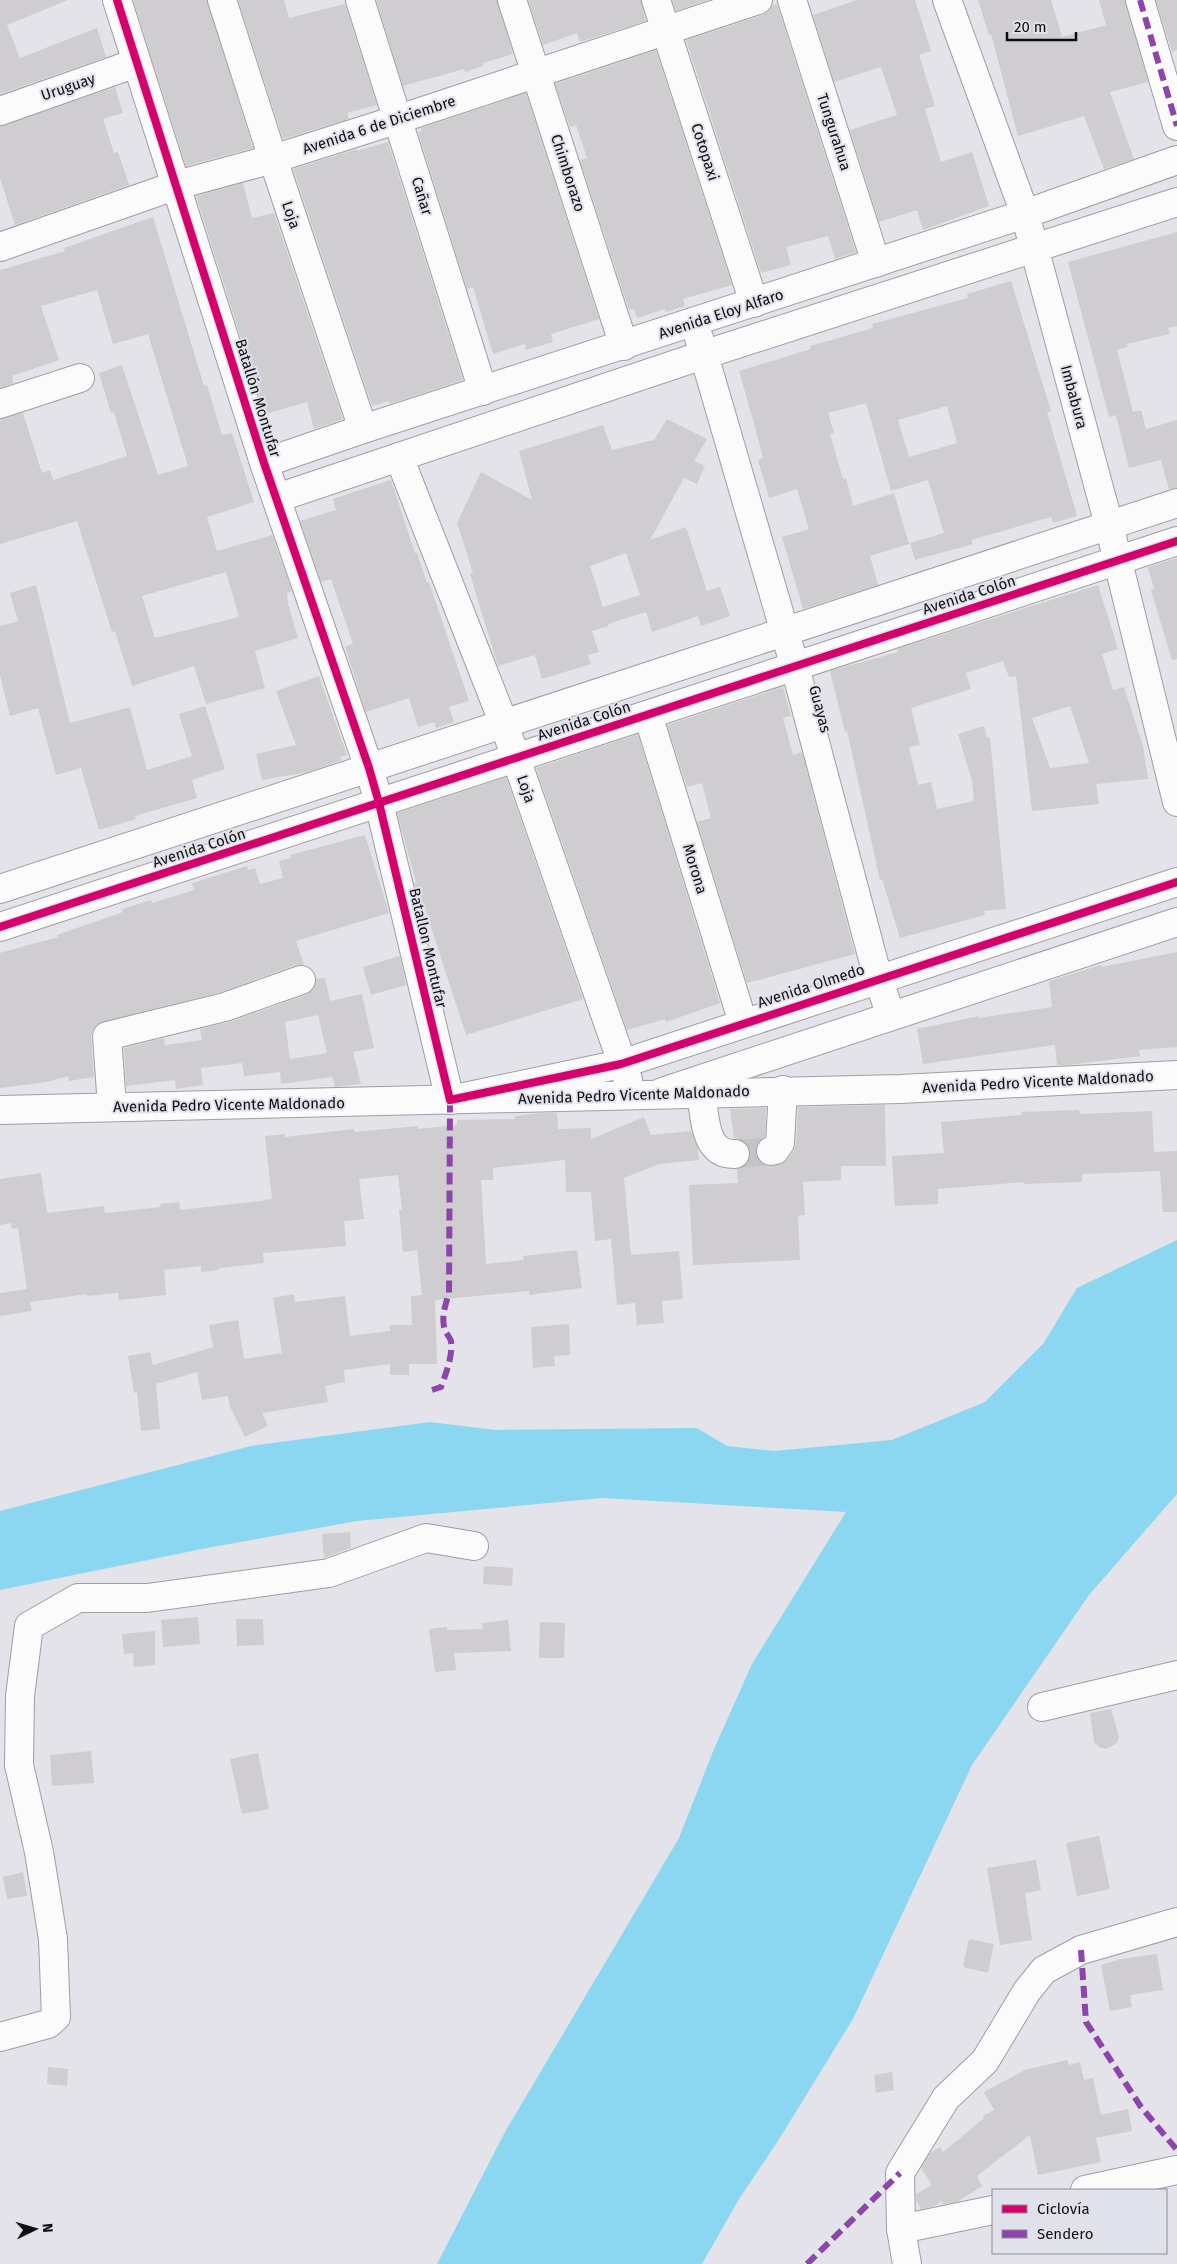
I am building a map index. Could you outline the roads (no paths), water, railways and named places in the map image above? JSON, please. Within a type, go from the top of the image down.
[{"type":"street","name":"Batallón Montufar","points":[[117,0],[264,463],[369,768],[379,803]]},
{"type":"street","name":"Loja","points":[[222,0],[273,160],[363,429]]},
{"type":"street","name":"Cañar","points":[[360,0],[483,391]]},
{"type":"street","name":"Chimborazo","points":[[512,0],[624,346]]},
{"type":"street","name":"Cotopaxi","points":[[656,0],[754,303]]},
{"type":"street","name":"Avenida 6 de Diciembre","points":[[0,247],[177,185],[273,160],[758,0]]},
{"type":"street","name":"Tungurahua","points":[[792,0],[876,263]]},
{"type":"street","name":"Imbabura","points":[[947,0],[1025,214],[1109,525],[1177,802]]},
{"type":"street","points":[[1140,0],[1177,126]]},
{"type":"street","name":"Uruguay","points":[[0,111],[136,63]]},
{"type":"street","name":"Avenida Eloy Alfaro","points":[[264,463],[363,429],[624,346],[1025,214],[1177,160]]},
{"type":"street","points":[[277,498],[703,355],[1177,202]]},
{"type":"street","name":"Guayas","points":[[694,322],[794,666],[878,978],[891,1016]]},
{"type":"street","points":[[0,404],[80,378]]},
{"type":"street","name":"Loja","points":[[399,457],[504,724],[621,1064],[644,1095]]},
{"type":"street","name":"Avenida Colón","points":[[0,889],[1177,503]]},
{"type":"street","name":"Avenida Colón","points":[[0,928],[1177,541]]},
{"type":"street","name":"Morona","points":[[648,715],[742,1023]]},
{"type":"street","name":"Batallon Montufar","points":[[379,803],[450,1100]]},
{"type":"street","name":"Avenida Olmedo","points":[[450,1100],[621,1064],[878,978],[1177,882]]},
{"type":"street","points":[[644,1095],[1177,922]]},
{"type":"street","points":[[112,1107],[107,1036],[225,1007],[300,980]]},
{"type":"street","name":"Avenida Pedro Vicente Maldonado","points":[[0,1110],[900,1088],[1177,1075]]},
{"type":"street","points":[[771,1151],[775,1150],[780,1143],[783,1090]]},
{"type":"street","points":[[701,1092],[708,1136],[713,1146],[728,1154],[735,1154]]},
{"type":"street","points":[[0,2037],[48,2024],[56,2018],[53,1939],[39,1852],[20,1765],[20,1696],[29,1626],[78,1598],[147,1598],[328,1573],[426,1538],[474,1546]]},
{"type":"street","points":[[1042,1707],[1177,1675]]},
{"type":"street","points":[[907,2264],[901,2230],[900,2173],[946,2098],[985,2061],[1027,1991],[1044,1970],[1082,1950],[1177,1922]]},
{"type":"street","points":[[1090,2189],[1177,2170]]},
{"type":"street","points":[[901,2230],[992,2210]]},
{"type":"water","points":[[1177,1240],[1177,1494],[1089,1595],[972,1765],[853,2019],[778,2141],[739,2199],[702,2264],[437,2264],[505,2132],[679,1838],[714,1749],[752,1664],[846,1512],[602,1498],[357,1521],[207,1548],[0,1590],[0,1511],[251,1446],[430,1422],[495,1430],[697,1428],[727,1446],[774,1451],[892,1440],[985,1402],[1043,1344],[1077,1288]]},
{"type":"tunnel","points":[[735,1154],[771,1151]]}]
